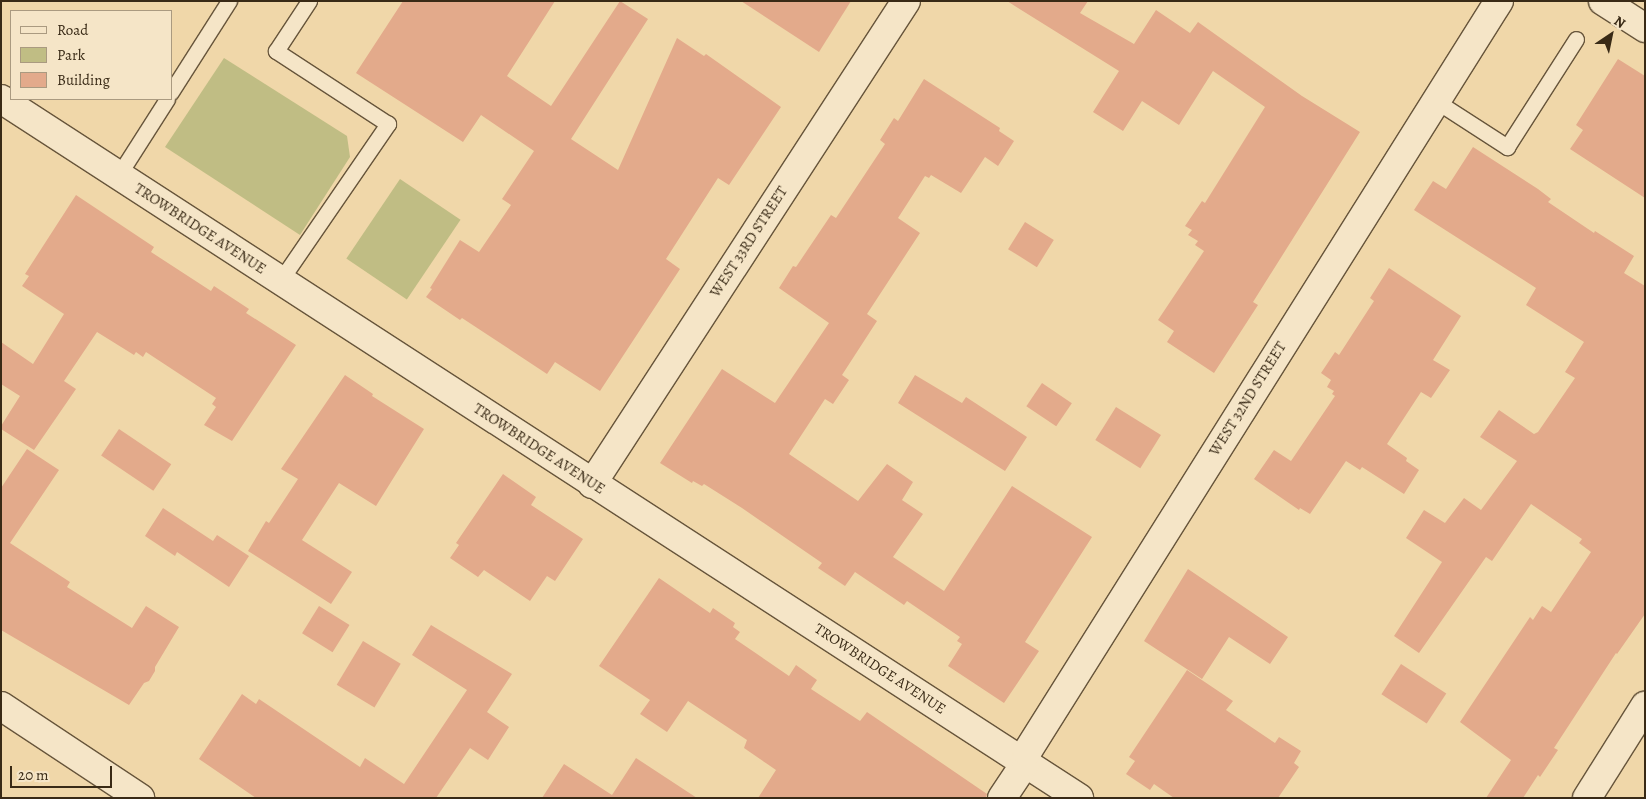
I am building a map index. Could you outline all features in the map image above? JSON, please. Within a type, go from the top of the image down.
[{"type":"street","name":"WEST 33RD STREET","points":[[592,484],[906,1]]},
{"type":"street","name":"WEST 32ND STREET","points":[[1002,798],[1026,762],[1027,752],[1498,1]]},
{"type":"street","points":[[1602,1],[1645,28]]},
{"type":"street","name":"TROWBRIDGE AVENUE","points":[[1,99],[1079,798]]},
{"type":"street","points":[[1,706],[140,798]]},
{"type":"street","points":[[1587,798],[1645,706]]},
{"type":"lane","points":[[172,90],[229,1]]},
{"type":"lane","points":[[280,281],[388,124],[276,51],[309,1]]},
{"type":"lane","points":[[1436,100],[1507,147],[1576,39]]},
{"type":"lane","points":[[118,176],[166,100]]},
{"type":"green space","points":[[224,58],[347,136],[350,157],[300,235],[165,147]]},
{"type":"green space","points":[[400,179],[461,220],[407,299],[346,259]]},
{"type":"building","points":[[403,1],[555,1],[507,76],[551,106],[620,1],[648,19],[571,139],[618,170],[677,38],[704,56],[706,54],[781,107],[729,185],[718,178],[666,259],[680,269],[600,391],[555,362],[547,374],[462,318],[460,320],[426,297],[460,240],[479,252],[511,205],[502,199],[534,151],[481,115],[463,142],[356,73]]},
{"type":"building","points":[[741,1],[851,1],[819,52]]},
{"type":"building","points":[[1007,1],[1088,1],[1080,13],[1134,44],[1156,10],[1190,33],[1198,22],[1302,96],[1360,132],[1253,302],[1258,305],[1214,373],[1167,342],[1174,331],[1158,320],[1204,251],[1195,245],[1198,241],[1188,235],[1192,230],[1185,226],[1202,201],[1205,203],[1265,107],[1213,71],[1179,125],[1142,101],[1123,131],[1093,112],[1119,71]]},
{"type":"building","points":[[1618,59],[1645,76],[1645,198],[1570,149],[1583,130],[1576,125]]},
{"type":"building","points":[[924,79],[1000,128],[999,131],[1014,141],[998,166],[985,157],[961,193],[931,175],[929,178],[925,176],[898,218],[920,233],[867,314],[877,321],[842,375],[849,380],[833,404],[825,399],[789,454],[858,501],[887,464],[913,482],[902,500],[923,514],[893,557],[944,591],[1012,486],[1092,537],[1025,642],[1039,651],[1004,703],[948,666],[962,644],[957,641],[960,637],[907,601],[904,605],[855,572],[845,586],[818,568],[822,563],[742,508],[704,484],[702,486],[693,481],[692,483],[660,463],[722,369],[775,403],[829,323],[779,288],[793,266],[796,267],[831,215],[836,218],[885,144],[880,140],[894,118],[898,121]]},
{"type":"building","points":[[1473,147],[1538,189],[1551,199],[1548,202],[1594,233],[1595,231],[1634,256],[1624,273],[1645,286],[1645,614],[1616,653],[1554,748],[1558,750],[1523,798],[1486,798],[1511,760],[1460,722],[1530,617],[1533,620],[1542,606],[1551,612],[1591,552],[1579,543],[1582,539],[1531,504],[1492,561],[1486,557],[1419,653],[1394,636],[1442,562],[1406,538],[1424,510],[1445,523],[1464,498],[1481,510],[1517,461],[1480,437],[1499,410],[1534,434],[1538,432],[1575,378],[1565,372],[1584,342],[1526,305],[1536,288],[1414,210],[1433,181],[1446,189]]},
{"type":"building","points":[[76,195],[154,247],[151,252],[211,291],[214,286],[249,309],[246,313],[296,345],[232,441],[204,425],[216,407],[212,404],[216,398],[146,352],[143,357],[136,352],[134,355],[97,332],[64,381],[76,389],[34,450],[1,429],[20,396],[1,384],[1,342],[33,364],[64,314],[22,286],[29,276],[25,274]]},
{"type":"building","points":[[1025,222],[1054,240],[1037,267],[1008,249]]},
{"type":"building","points":[[1389,268],[1461,316],[1433,360],[1450,370],[1431,398],[1421,392],[1387,444],[1407,458],[1406,461],[1419,470],[1404,494],[1362,467],[1360,470],[1346,461],[1310,514],[1300,508],[1299,510],[1254,479],[1274,450],[1291,461],[1335,396],[1332,394],[1334,391],[1327,387],[1331,380],[1321,373],[1335,352],[1339,355],[1374,301],[1370,298]]},
{"type":"building","points":[[345,375],[373,394],[372,396],[424,429],[376,506],[339,483],[302,540],[352,572],[331,604],[248,551],[266,521],[269,523],[298,479],[281,469]]},
{"type":"building","points":[[915,375],[962,403],[966,397],[1027,437],[1005,471],[898,403]]},
{"type":"building","points":[[1042,383],[1072,403],[1056,426],[1026,406]]},
{"type":"building","points":[[1116,407],[1161,435],[1140,468],[1095,440]]},
{"type":"building","points":[[119,429],[171,464],[153,491],[101,456]]},
{"type":"building","points":[[27,449],[59,470],[10,543],[70,582],[67,587],[132,628],[146,606],[179,627],[155,667],[155,671],[149,681],[144,683],[129,705],[1,630],[1,488]]},
{"type":"building","points":[[503,474],[536,497],[531,505],[583,539],[555,581],[547,576],[530,601],[484,570],[478,577],[450,558],[459,545],[456,543]]},
{"type":"building","points":[[163,508],[213,541],[217,535],[249,556],[229,587],[177,552],[175,556],[145,536]]},
{"type":"building","points":[[1188,569],[1288,637],[1270,664],[1229,637],[1202,679],[1144,641]]},
{"type":"building","points":[[659,578],[710,613],[713,608],[735,623],[733,627],[740,632],[735,639],[789,676],[796,665],[817,680],[811,689],[860,721],[867,712],[987,794],[986,798],[758,798],[776,770],[744,748],[747,740],[688,701],[667,732],[640,714],[650,700],[599,666]]},
{"type":"building","points":[[319,606],[350,625],[333,652],[302,633]]},
{"type":"building","points":[[431,625],[512,674],[487,712],[509,727],[488,760],[470,748],[436,798],[256,798],[199,759],[242,694],[256,704],[259,699],[360,767],[365,758],[404,784],[467,690],[412,655]]},
{"type":"building","points":[[363,641],[401,664],[374,707],[337,685]]},
{"type":"building","points":[[1401,664],[1446,693],[1427,724],[1381,694]]},
{"type":"building","points":[[1187,670],[1233,701],[1226,710],[1275,743],[1279,737],[1301,751],[1294,763],[1299,767],[1278,798],[1174,798],[1154,784],[1150,790],[1126,774],[1135,761],[1129,757]]},
{"type":"building","points":[[636,758],[697,798],[542,798],[564,764],[612,795]]}]
